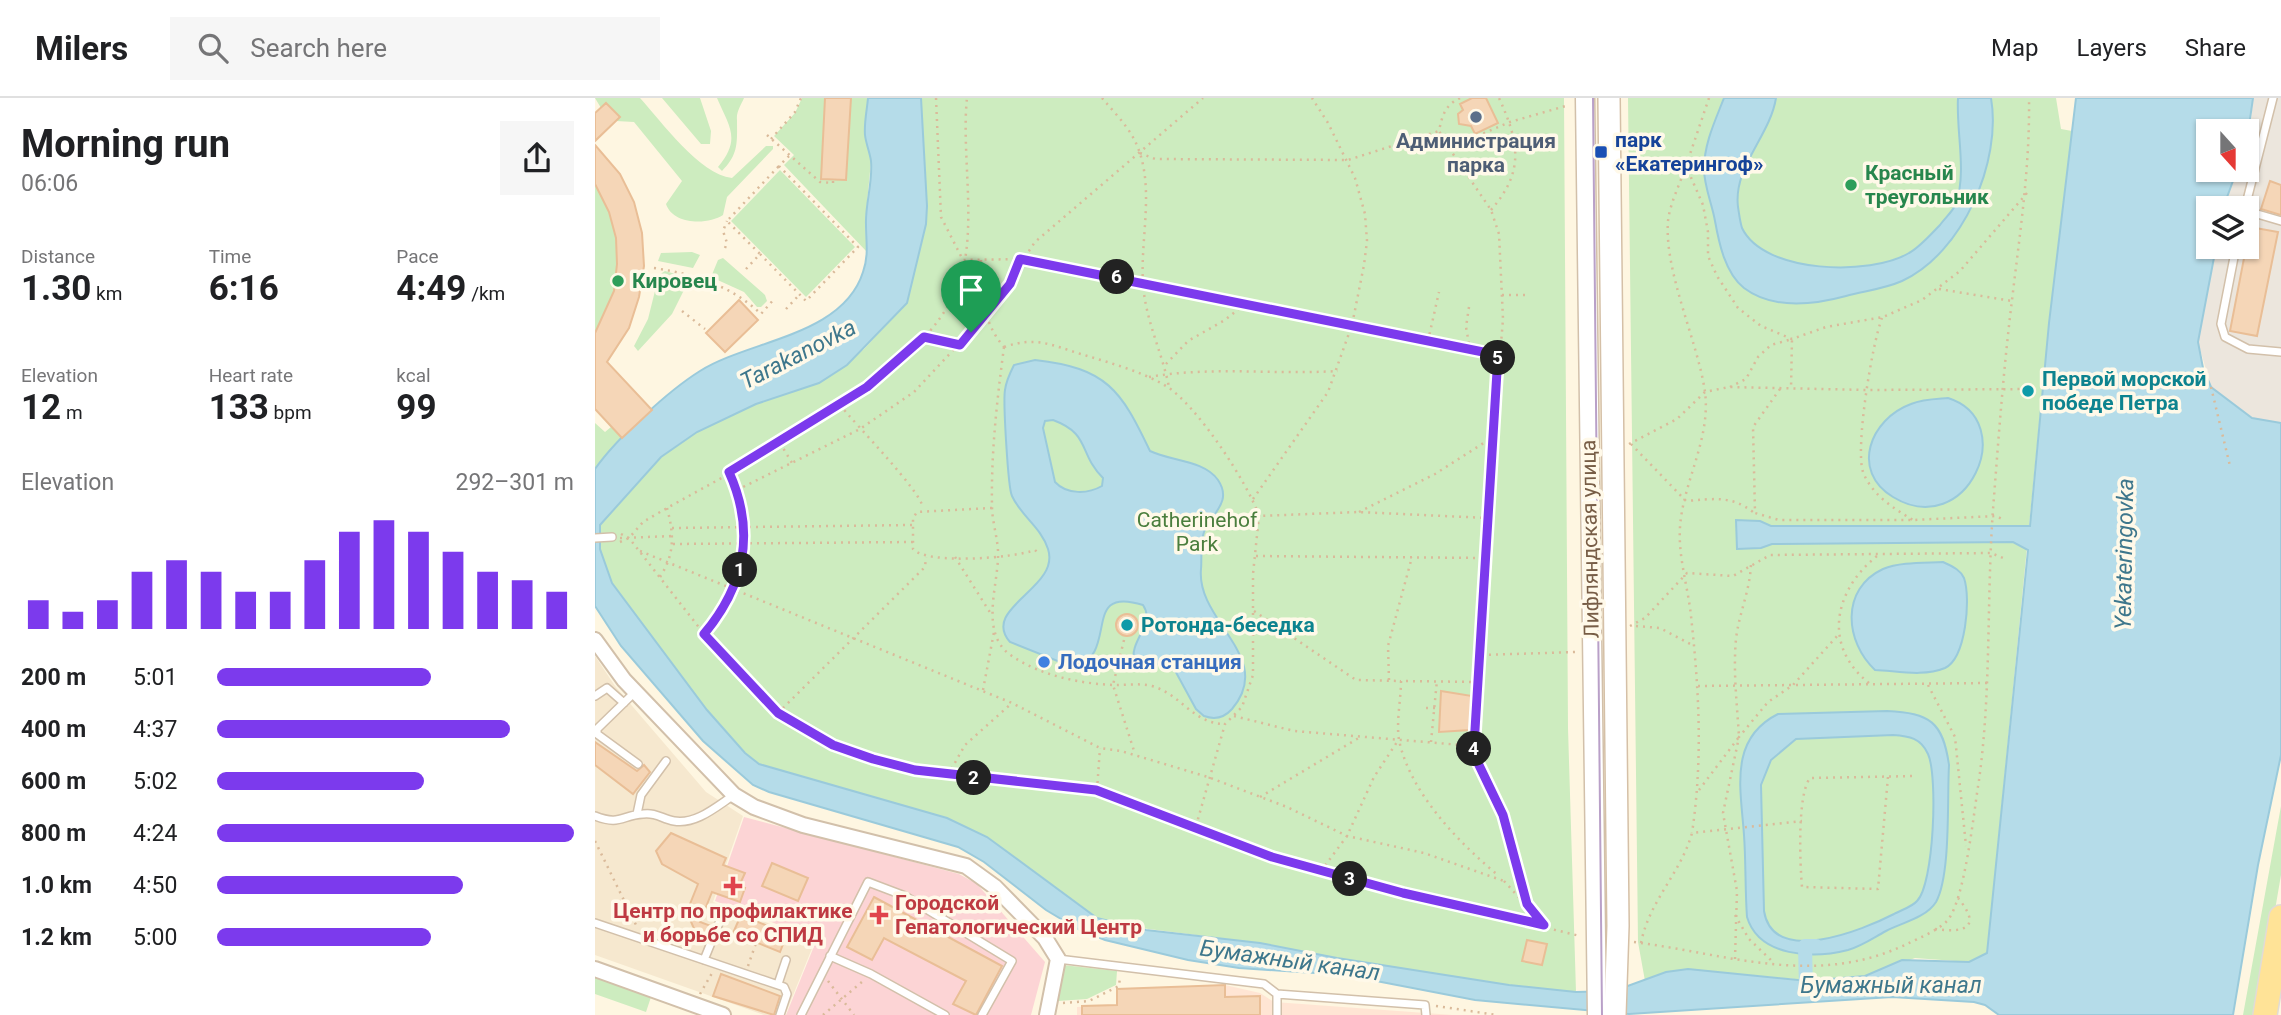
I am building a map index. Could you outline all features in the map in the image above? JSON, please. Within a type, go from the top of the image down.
[{"type":"main road","name":"Лифляндская улица","points":[[1606,980],[1618,926],[1609,98]]},
{"type":"main road","points":[[2265,1015],[2281,917]]},
{"type":"main road","points":[[1606,980],[1615,1015]]},
{"type":"main road","points":[[2279,1015],[2281,1002]]},
{"type":"street","name":"Лифляндская улица","points":[[1579,102],[1606,980]]},
{"type":"street","points":[[595,640],[635,692],[734,795],[775,821],[966,866],[995,887],[1045,938],[1058,959],[1048,1015]]},
{"type":"street","points":[[595,969],[715,1013]]},
{"type":"street","points":[[1597,1015],[1606,980]]},
{"type":"lane","points":[[2249,196],[2273,98]]},
{"type":"lane","points":[[2259,214],[2281,221]]},
{"type":"lane","points":[[2234,259],[2221,324],[2225,337],[2248,349],[2281,352]]},
{"type":"lane","points":[[595,538],[612,537]]},
{"type":"lane","points":[[595,696],[607,688],[624,704]]},
{"type":"lane","points":[[635,692],[597,729],[597,734],[638,764]]},
{"type":"lane","points":[[637,814],[642,796],[666,761]]},
{"type":"lane","points":[[595,816],[622,821],[637,814],[653,813],[675,822],[694,819],[734,795]]},
{"type":"lane","points":[[801,1015],[869,882],[905,896],[1012,961],[982,1015]]},
{"type":"lane","points":[[595,923],[784,986],[787,994],[780,1015]]},
{"type":"lane","points":[[705,960],[719,923]]},
{"type":"lane","points":[[830,956],[871,974],[945,1015]]},
{"type":"lane","points":[[1058,959],[1264,984],[1277,994],[1425,1005],[1426,1015]]},
{"type":"lane","points":[[778,984],[786,960]]},
{"type":"lane","points":[[1277,994],[1277,1015]]},
{"type":"path","points":[[771,139],[795,112],[801,98]]},
{"type":"path","points":[[936,98],[941,217],[963,260]]},
{"type":"path","points":[[629,538],[643,522],[840,405],[913,350],[943,314],[960,281],[967,233],[964,124],[967,98]]},
{"type":"path","points":[[1103,98],[1133,137],[1140,153],[1144,192],[1143,282],[1147,315],[1169,388]]},
{"type":"path","points":[[737,490],[860,429],[914,392],[986,315],[1010,284],[1020,259],[1035,242],[1203,98]]},
{"type":"path","points":[[1254,499],[1328,392],[1338,371],[1352,325],[1367,241],[1366,214],[1348,160],[1312,98]]},
{"type":"path","points":[[1439,131],[1449,103],[1448,98]]},
{"type":"path","points":[[1449,103],[1460,98]]},
{"type":"path","points":[[1491,210],[1506,192],[1516,166],[1517,153],[1510,122],[1499,98]]},
{"type":"path","points":[[1641,943],[1644,926],[1656,901],[1687,852],[1698,791],[1698,686],[1687,573],[1680,550],[1680,525],[1701,439],[1705,393],[1670,246],[1668,222],[1709,98]]},
{"type":"path","points":[[1627,941],[1735,959],[1812,968],[1879,956],[1946,921],[1958,898],[1983,748],[1992,520],[2012,301],[2027,193],[2029,98]]},
{"type":"path","points":[[1449,148],[1510,122],[1579,102]]},
{"type":"path","points":[[1140,153],[1154,159],[1348,160],[1439,131]]},
{"type":"path","points":[[1439,131],[1491,210],[1499,234],[1502,295],[1484,558],[1482,655],[1474,746],[1478,763],[1503,815],[1527,904]]},
{"type":"path","points":[[767,135],[820,182],[833,182]]},
{"type":"path","points":[[725,248],[727,243],[723,231],[727,221],[789,155]]},
{"type":"path","points":[[727,221],[806,301],[858,247],[779,166]]},
{"type":"path","points":[[1686,166],[1703,205],[1709,232],[1708,256],[1717,276],[1746,314],[1761,326],[1792,339]]},
{"type":"path","points":[[1623,445],[1631,444],[1677,419],[1705,393],[1746,379],[1758,357],[1770,345],[1826,327],[1883,317],[1938,289],[1960,271],[2027,193]]},
{"type":"path","points":[[746,269],[759,254]]},
{"type":"path","points":[[963,260],[1020,259],[1498,355]]},
{"type":"path","points":[[981,260],[989,328],[1005,347],[994,431],[992,508],[998,557],[992,615],[999,643],[1022,662],[1072,680],[1151,686],[1169,693],[1199,719],[1211,724],[1225,724]]},
{"type":"path","points":[[654,268],[684,274],[736,292],[761,314],[775,298]]},
{"type":"path","points":[[1938,289],[2012,301]]},
{"type":"path","points":[[1428,341],[1439,292]]},
{"type":"path","points":[[786,309],[800,294]]},
{"type":"path","points":[[1502,295],[1529,295]]},
{"type":"path","points":[[1164,365],[1188,341],[1226,320],[1246,303]]},
{"type":"path","points":[[1469,307],[1465,327],[1469,344],[1481,352]]},
{"type":"path","points":[[682,310],[705,329]]},
{"type":"path","points":[[1883,317],[1874,341],[1860,451],[1863,471],[1879,497],[1913,520]]},
{"type":"path","points":[[924,337],[960,345]]},
{"type":"path","points":[[1791,389],[1792,339]]},
{"type":"path","points":[[1005,347],[1034,340],[1149,377],[1169,388],[1226,455],[1254,499],[1259,516],[1255,556],[1253,675],[1248,692],[1234,716],[1225,724],[1196,826]]},
{"type":"path","points":[[1149,377],[1206,370],[1280,374],[1338,371]]},
{"type":"path","points":[[1729,387],[1867,390],[2038,389]]},
{"type":"path","points":[[2211,387],[2230,466]]},
{"type":"path","points":[[1755,513],[1753,427],[1780,389]]},
{"type":"path","points":[[840,405],[910,486],[922,502],[923,510]]},
{"type":"path","points":[[1358,512],[1435,474],[1493,437]]},
{"type":"path","points":[[780,443],[792,463]]},
{"type":"path","points":[[1631,444],[1686,501],[1730,499],[1739,501],[1755,513],[1780,520],[1992,520],[2000,516],[2004,520]]},
{"type":"path","points":[[704,634],[734,591],[743,544],[737,490],[729,472]]},
{"type":"path","points":[[660,577],[669,564],[673,544],[667,508]]},
{"type":"path","points":[[992,508],[916,512],[913,542],[918,554],[926,557],[998,557],[1035,550],[1039,554]]},
{"type":"path","points":[[1259,516],[1358,512],[1487,518]]},
{"type":"path","points":[[672,528],[913,525]]},
{"type":"path","points":[[612,537],[673,536]]},
{"type":"path","points":[[629,538],[704,634],[778,713],[833,745],[915,770],[1097,790],[1272,857],[1403,893],[1544,925],[1573,936],[1583,935]]},
{"type":"path","points":[[673,544],[913,542]]},
{"type":"path","points":[[639,551],[983,690],[1100,748],[1208,777],[1347,836],[1423,853],[1504,881]]},
{"type":"path","points":[[1687,573],[1733,576],[1770,555],[1991,551],[2003,558]]},
{"type":"path","points":[[1869,684],[1846,661],[1839,634],[1843,603],[1851,582],[1878,555]]},
{"type":"path","points":[[1255,556],[1484,558]]},
{"type":"path","points":[[778,713],[925,567],[926,557]]},
{"type":"path","points":[[955,557],[992,615]]},
{"type":"path","points":[[1389,680],[1388,646],[1412,557]]},
{"type":"path","points":[[1735,959],[1737,891],[1724,829],[1727,786],[1739,737],[1736,638],[1748,591],[1751,564]]},
{"type":"path","points":[[1634,626],[1645,618],[1687,573]]},
{"type":"path","points":[[1254,611],[1356,680],[1479,682]]},
{"type":"path","points":[[1626,626],[1660,628],[1694,646]]},
{"type":"path","points":[[983,690],[995,628]]},
{"type":"path","points":[[1698,791],[1768,702],[1793,685],[1839,634]]},
{"type":"path","points":[[1124,640],[1113,685],[1136,756]]},
{"type":"path","points":[[1482,655],[1579,652]]},
{"type":"path","points":[[1431,742],[1437,680]]},
{"type":"path","points":[[1401,681],[1399,739],[1420,792],[1471,853],[1504,881],[1544,925]]},
{"type":"path","points":[[1698,686],[1987,683]]},
{"type":"path","points":[[1928,685],[1955,737],[1967,849]]},
{"type":"path","points":[[948,775],[965,745],[1012,703]]},
{"type":"path","points":[[1426,708],[1440,708]]},
{"type":"path","points":[[1234,716],[1294,731],[1474,746]]},
{"type":"path","points":[[1260,797],[1364,735]]},
{"type":"path","points":[[1321,871],[1347,836],[1374,777],[1399,739]]},
{"type":"path","points":[[1097,790],[1100,748]]},
{"type":"path","points":[[1888,777],[1878,889],[1803,887],[1802,821],[1805,784],[1810,778],[1916,776]]},
{"type":"path","points":[[1692,833],[1802,821]]},
{"type":"path","points":[[595,841],[643,940]]},
{"type":"path","points":[[1934,929],[1959,932],[1965,928],[1969,922],[1969,914],[1958,898]]},
{"type":"path","points":[[1735,914],[1749,939],[1774,963]]},
{"type":"path","points":[[746,973],[757,943]]},
{"type":"path","points":[[699,995],[715,963]]},
{"type":"path","points":[[821,973],[854,1015]]},
{"type":"path","points":[[823,1015],[871,974]]},
{"type":"path","points":[[1059,1003],[1089,1000],[1116,987]]},
{"type":"path","points":[[1425,1005],[1497,1015]]},
{"type":"shaded area","points":[[2253,98],[2281,98],[2281,423],[2252,418],[2211,387],[2198,342],[2214,259],[2259,259],[2259,196],[2227,196],[2233,182],[2259,182],[2259,119],[2251,119]]},
{"type":"shaded area","points":[[595,656],[615,686],[706,792],[743,816],[713,902],[815,941],[785,1015],[764,1015],[595,955]]},
{"type":"shaded area","name":"Городской Гепатологический Центр","points":[[744,817],[959,874],[977,884],[1045,962],[1031,1015],[786,1015],[817,939],[715,901]]},
{"type":"shaded area","points":[[1225,985],[1260,993],[1274,1002],[1453,1015],[1077,1015],[1077,1007],[1117,1005],[1117,989]]},
{"type":"green space","points":[[595,98],[640,98],[694,157],[719,174],[732,178],[766,146],[773,146],[773,149],[727,197],[723,215],[700,221],[683,219],[670,211],[666,204],[682,181],[634,122],[616,121],[619,117],[606,103],[601,108]]},
{"type":"green space","points":[[662,98],[700,98],[711,131],[710,144],[701,144]]},
{"type":"green space","points":[[717,98],[744,98],[737,114],[734,153],[722,171],[718,167],[729,149],[731,133]]},
{"type":"green space","points":[[802,98],[825,98],[821,179],[846,180],[851,98],[868,98],[865,135],[871,161],[865,224],[867,252],[784,165],[794,155],[774,136],[795,113]]},
{"type":"green space","name":"Catherinehof Park","points":[[921,98],[1564,98],[1568,728],[1576,992],[1509,985],[1336,958],[1260,943],[1117,925],[1097,918],[987,837],[947,818],[759,764],[745,753],[707,710],[612,583],[600,549],[600,525],[661,457],[697,432],[756,404],[819,383],[864,349],[907,303],[926,224]]},
{"type":"green space","points":[[1628,98],[2056,98],[2061,129],[2072,131],[2049,323],[1987,954],[1969,962],[1915,958],[1865,976],[1815,981],[1688,969],[1666,972],[1645,981],[1638,942]]},
{"type":"green space","name":"Кировец","points":[[595,145],[615,169],[629,195],[639,223],[643,251],[642,279],[636,308],[624,335],[607,362],[652,410],[622,438],[595,469],[595,423],[605,432],[611,427],[595,409]]},
{"type":"green space","points":[[780,170],[855,247],[806,297],[731,221]]},
{"type":"green space","points":[[692,252],[700,255],[693,268],[658,261],[661,253]]},
{"type":"green space","points":[[723,258],[765,295],[767,301],[761,307],[757,307],[744,292],[711,277],[718,260]]},
{"type":"green space","points":[[665,271],[686,277],[688,282],[672,314],[638,351],[634,346],[648,319],[659,275]]},
{"type":"green space","points":[[2281,806],[2281,875],[2257,1015],[2243,1015]]},
{"type":"green space","points":[[1063,965],[1117,971],[1116,985],[1087,999],[1058,1001]]},
{"type":"green space","points":[[595,977],[651,997],[646,1012],[595,994]]},
{"type":"water","points":[[868,98],[921,98],[926,224],[907,303],[847,365],[819,383],[756,404],[697,432],[661,457],[600,525],[600,549],[612,583],[707,710],[745,753],[759,764],[947,818],[987,837],[1097,918],[1146,930],[1260,943],[1509,985],[1576,992],[1614,991],[1666,972],[1688,969],[1808,981],[1865,976],[1902,960],[1969,962],[1987,953],[2028,550],[2013,542],[1772,544],[1761,548],[1737,549],[1736,520],[1760,521],[1771,526],[2030,526],[2049,323],[2076,98],[2253,98],[2250,119],[2196,119],[2196,182],[2233,182],[2227,196],[2196,196],[2196,259],[2214,259],[2198,342],[2203,368],[2211,387],[2252,418],[2281,423],[2281,755],[2258,865],[2233,1015],[1999,1015],[1985,1005],[1974,1002],[1892,997],[1629,1014],[1475,1000],[1345,975],[1239,968],[1188,960],[1105,940],[1078,929],[1046,910],[984,862],[958,847],[753,785],[703,741],[621,646],[595,606],[595,469],[629,430],[658,403],[700,371],[720,360],[816,323],[836,310],[852,293],[863,272],[867,254],[866,217],[871,169],[865,121]]},
{"type":"water","points":[[1724,98],[1776,98],[1767,125],[1741,178],[1738,207],[1742,228],[1754,243],[1772,255],[1794,262],[1845,267],[1892,260],[1909,253],[1940,225],[1956,204],[1961,178],[1958,98],[1991,98],[1993,123],[1984,176],[1960,227],[1943,249],[1924,268],[1902,281],[1820,302],[1793,304],[1768,300],[1744,288],[1732,274],[1721,248],[1704,175],[1706,151]]},
{"type":"water","points":[[1035,360],[1079,369],[1095,376],[1120,398],[1150,451],[1204,468],[1218,480],[1222,488],[1222,501],[1204,532],[1202,541],[1203,588],[1210,606],[1240,656],[1245,673],[1243,690],[1226,714],[1216,718],[1208,717],[1196,709],[1172,665],[1165,662],[1143,668],[1134,662],[1135,646],[1145,626],[1146,612],[1143,605],[1124,601],[1112,604],[1106,612],[1096,649],[1088,660],[1075,668],[1010,642],[1004,630],[1005,619],[1012,608],[1034,587],[1049,563],[1045,541],[1020,510],[1010,490],[1005,397],[1006,383],[1014,365]],"holes":[[[1053,420],[1065,425],[1079,438],[1095,469],[1103,478],[1102,486],[1078,492],[1065,489],[1055,482],[1043,428],[1045,421]]]},
{"type":"water","points":[[1948,398],[1970,411],[1981,430],[1982,451],[1976,473],[1962,492],[1943,504],[1920,507],[1893,497],[1880,486],[1872,474],[1869,460],[1876,433],[1897,411],[1911,404]]},
{"type":"water","points":[[1943,562],[1960,572],[1966,587],[1967,613],[1958,653],[1945,668],[1937,671],[1910,673],[1875,670],[1865,658],[1853,631],[1854,602],[1859,589],[1883,569],[1912,563]]},
{"type":"water","points":[[1902,712],[1924,718],[1938,730],[1949,765],[1947,836],[1941,890],[1932,908],[1858,946],[1834,953],[1789,952],[1763,940],[1753,930],[1747,917],[1741,767],[1744,751],[1751,737],[1778,714]],"holes":[[[1893,735],[1909,737],[1922,744],[1931,766],[1933,829],[1923,891],[1909,907],[1842,935],[1801,941],[1784,937],[1771,928],[1764,911],[1761,785],[1771,760],[1796,739]]]},
{"type":"building","points":[[825,98],[851,98],[846,180],[821,179]]},
{"type":"building","name":"Администрация парка","points":[[1472,98],[1486,98],[1498,123],[1475,134],[1471,126],[1459,124],[1458,114],[1463,110],[1460,104]]},
{"type":"building","points":[[606,103],[620,117],[595,141],[595,113]]},
{"type":"building","name":"Кировец","points":[[595,145],[620,174],[634,202],[642,233],[644,266],[639,297],[629,328],[607,362],[652,410],[622,438],[595,409],[595,333],[614,291],[617,264],[616,238],[609,212],[595,184]]},
{"type":"building","points":[[2270,181],[2281,185],[2281,215],[2261,209]]},
{"type":"building","points":[[2259,229],[2278,232],[2257,336],[2230,331],[2244,259],[2259,259]]},
{"type":"building","points":[[739,300],[758,320],[725,352],[706,333]]},
{"type":"building","name":"Ротонда-беседка","points":[[1127,614],[1135,617],[1138,625],[1135,633],[1127,636],[1119,633],[1116,625],[1119,617]]},
{"type":"building","points":[[1441,691],[1472,696],[1470,730],[1439,732]]},
{"type":"building","points":[[595,742],[637,771],[644,765],[650,772],[633,794],[595,765]]},
{"type":"building","points":[[671,833],[726,858],[723,865],[745,873],[739,886],[745,888],[740,902],[712,892],[700,922],[711,926],[707,936],[695,931],[689,917],[692,911],[688,909],[698,884],[662,864],[656,851]]},
{"type":"building","points":[[772,863],[808,878],[798,901],[762,886]]},
{"type":"building","points":[[874,897],[1002,966],[976,1015],[953,1004],[966,981],[884,938],[872,960],[847,947]]},
{"type":"building","points":[[741,915],[787,934],[780,952],[733,933]]},
{"type":"building","points":[[1527,940],[1547,944],[1542,965],[1522,961]]},
{"type":"building","points":[[721,974],[780,996],[774,1015],[713,996]]},
{"type":"building","points":[[1225,985],[1225,997],[1260,996],[1260,1015],[1082,1015],[1082,1006],[1117,1005],[1117,989]]},
{"type":"waterway","name":"Бумажный канал","points":[[1806,988],[1805,946],[1816,946]]},
{"type":"tram line","points":[[1593,98],[1602,1015]]},
{"type":"place","name":"Администрация парка","points":[[1476,117]]},
{"type":"place","name":"парк «Екатерингоф»","points":[[1601,152]]},
{"type":"place","name":"Красный треугольник","points":[[1851,185]]},
{"type":"place","name":"Кировец","points":[[618,281]]},
{"type":"place","name":"Первой морской победе Петра","points":[[2028,391]]},
{"type":"place","name":"Ротонда-беседка","points":[[1127,625]]},
{"type":"place","name":"Лодочная станция","points":[[1044,662]]},
{"type":"place","name":"Центр по профилактике и борьбе со СПИД","points":[[733,886]]},
{"type":"place","name":"Городской Гепатологический Центр","points":[[879,915]]},
{"type":"route","points":[[1020,259],[1498,355],[1484,558],[1482,655],[1474,746],[1478,763],[1503,815],[1527,904],[1544,925],[1403,893],[1272,857],[1096,790],[976,779],[915,770],[873,759],[833,745],[797,726],[778,713],[751,687],[704,634],[734,591],[742,561],[743,516],[737,490],[729,472],[827,415],[867,387],[913,350],[924,337],[960,345],[971,332],[1010,284],[1020,259]]},
{"type":"water label","name":"Tarakanovka","points":[[798,354]]},
{"type":"water label","name":"Yekateringovka","points":[[2124,554]]}]
